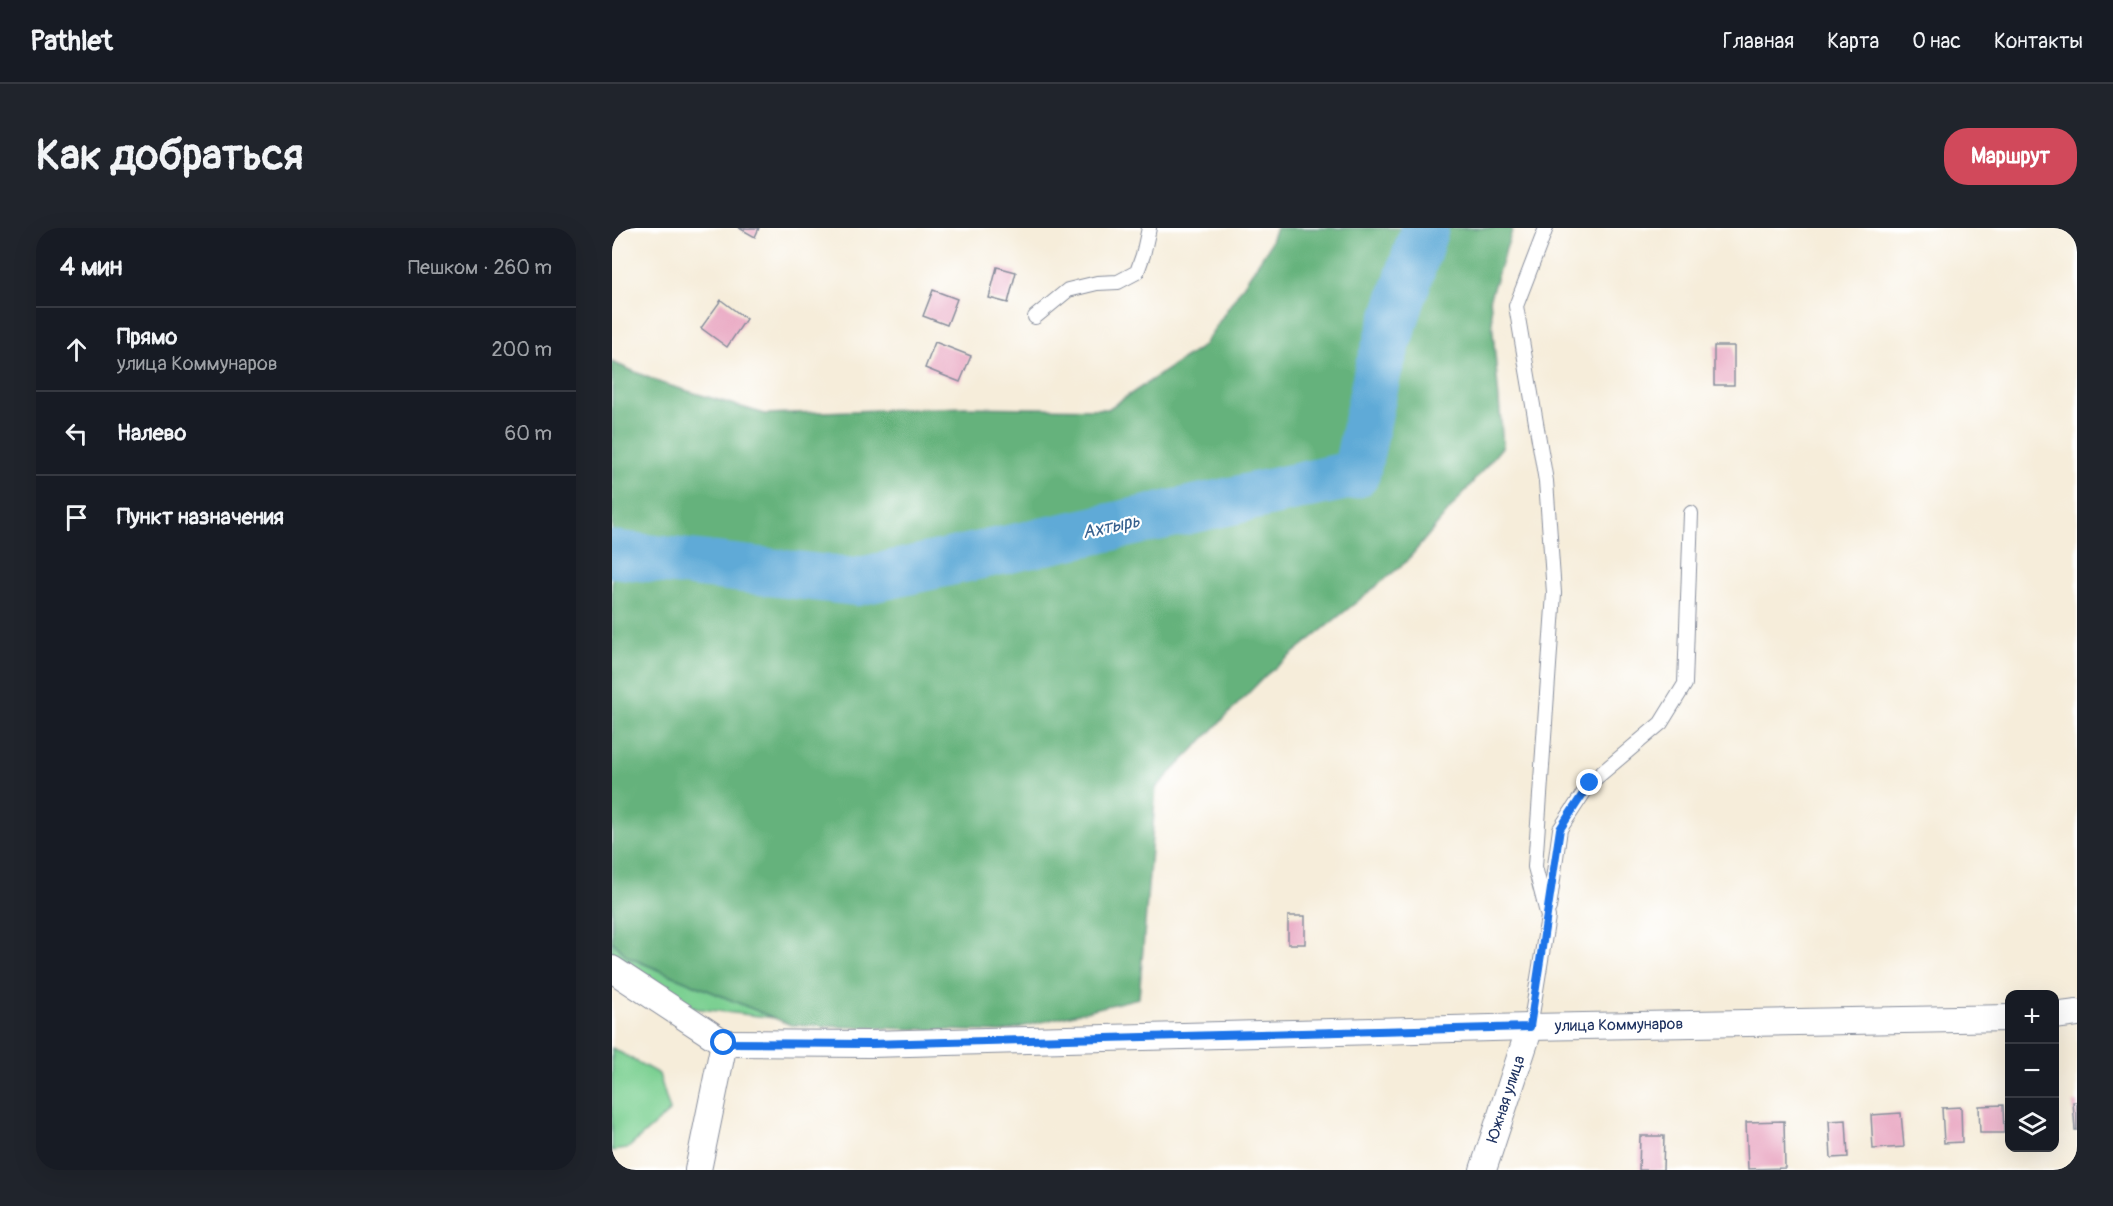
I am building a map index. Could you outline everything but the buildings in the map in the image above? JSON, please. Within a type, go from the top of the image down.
[{"type":"street","points":[[612,969],[724,1043],[698,1170]]},
{"type":"street","points":[[2059,1015],[2077,1013]]},
{"type":"street","name":"улица Коммунаров","points":[[724,1043],[870,1044],[1530,1027],[2005,1018]]},
{"type":"street","name":"Южная улица","points":[[1483,1170],[1530,1027]]},
{"type":"lane","points":[[1035,317],[1068,290],[1097,283],[1118,282],[1137,272],[1149,228]]},
{"type":"lane","points":[[1546,228],[1516,306],[1546,482],[1554,593],[1535,867],[1548,917]]},
{"type":"lane","points":[[1530,1027],[1560,829],[1590,783],[1661,723],[1685,684],[1691,513]]},
{"type":"green space","points":[[1276,228],[1513,228],[1490,297],[1503,446],[1406,562],[1265,676],[1156,788],[1139,998],[1001,1032],[791,1025],[628,957],[612,941],[612,362],[661,383],[765,414],[965,407],[1108,409],[1203,346],[1268,248]]},
{"type":"green space","points":[[612,941],[628,957],[775,1018],[676,1006],[612,953]]},
{"type":"green space","points":[[612,1048],[659,1074],[670,1111],[627,1149],[612,1151]]},
{"type":"waterway","name":"Ахтырь","points":[[612,554],[856,582],[1356,474],[1378,370],[1425,228]]},
{"type":"route","points":[[724,1043],[870,1044],[1530,1027],[1560,829],[1590,783]]}]
